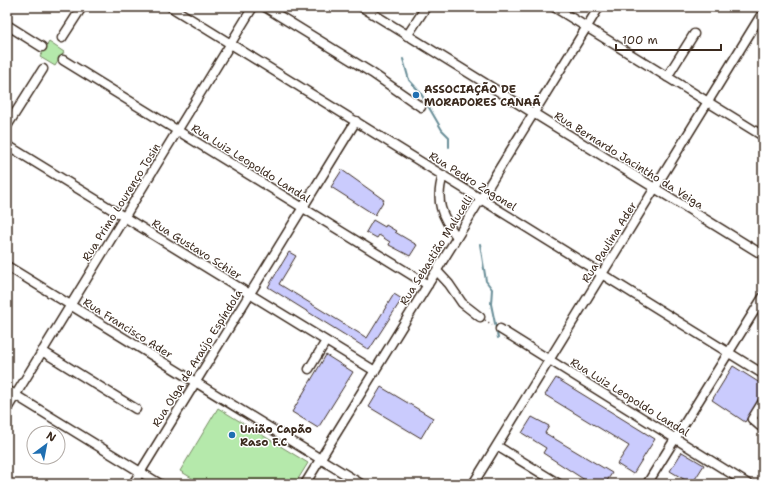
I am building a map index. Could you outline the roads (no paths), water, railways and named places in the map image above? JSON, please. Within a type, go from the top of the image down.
[{"type":"street","points":[[62,38],[82,7]]},
{"type":"street","name":"Rua Pedro Zagonel","points":[[171,7],[763,374]]},
{"type":"street","name":"Rua Primo Lourenço Tosin","points":[[7,409],[253,7]]},
{"type":"street","points":[[265,7],[372,73],[421,107]]},
{"type":"street","name":"Rua Bernardo Jacintho da Veiga","points":[[362,7],[763,255]]},
{"type":"street","points":[[408,36],[426,7]]},
{"type":"street","points":[[554,7],[763,136]]},
{"type":"street","name":"Rua Sebastião Malucelli","points":[[305,484],[599,7]]},
{"type":"street","name":"Rua Paulina Ader","points":[[473,484],[763,12]]},
{"type":"street","points":[[7,25],[42,47]]},
{"type":"street","points":[[667,77],[694,34]]},
{"type":"street","name":"Rua Luiz Leopoldo Landal","points":[[63,60],[428,285]]},
{"type":"street","points":[[7,126],[43,69]]},
{"type":"street","name":"Rua Olga de Araújo Espíndola","points":[[132,484],[356,122]]},
{"type":"street","name":"Rua Gustavo Schier","points":[[7,145],[375,371]]},
{"type":"street","points":[[443,175],[438,196],[441,210],[457,237]]},
{"type":"street","name":"Rua Francisco Ader","points":[[7,266],[361,484]]},
{"type":"street","points":[[437,270],[462,303],[480,317]]},
{"type":"street","points":[[647,484],[763,297]]},
{"type":"street","name":"Rua Luiz Leopoldo Landal","points":[[497,328],[748,484]]},
{"type":"street","points":[[309,369],[326,341]]},
{"type":"street","points":[[42,351],[136,408]]},
{"type":"street","points":[[7,390],[160,484]]},
{"type":"street","points":[[760,426],[752,419],[763,401]]},
{"type":"street","points":[[497,446],[559,484]]},
{"type":"waterway","points":[[403,59],[409,80],[420,92],[442,130],[449,137],[449,147]]},
{"type":"waterway","points":[[480,244],[486,281],[492,289],[491,304],[498,338]]},
{"type":"place","name":"ASSOCIAÇÃO DE MORADORES CANAÃ","points":[[416,95]]},
{"type":"place","name":"União Capão Raso F.C","points":[[232,435]]}]
